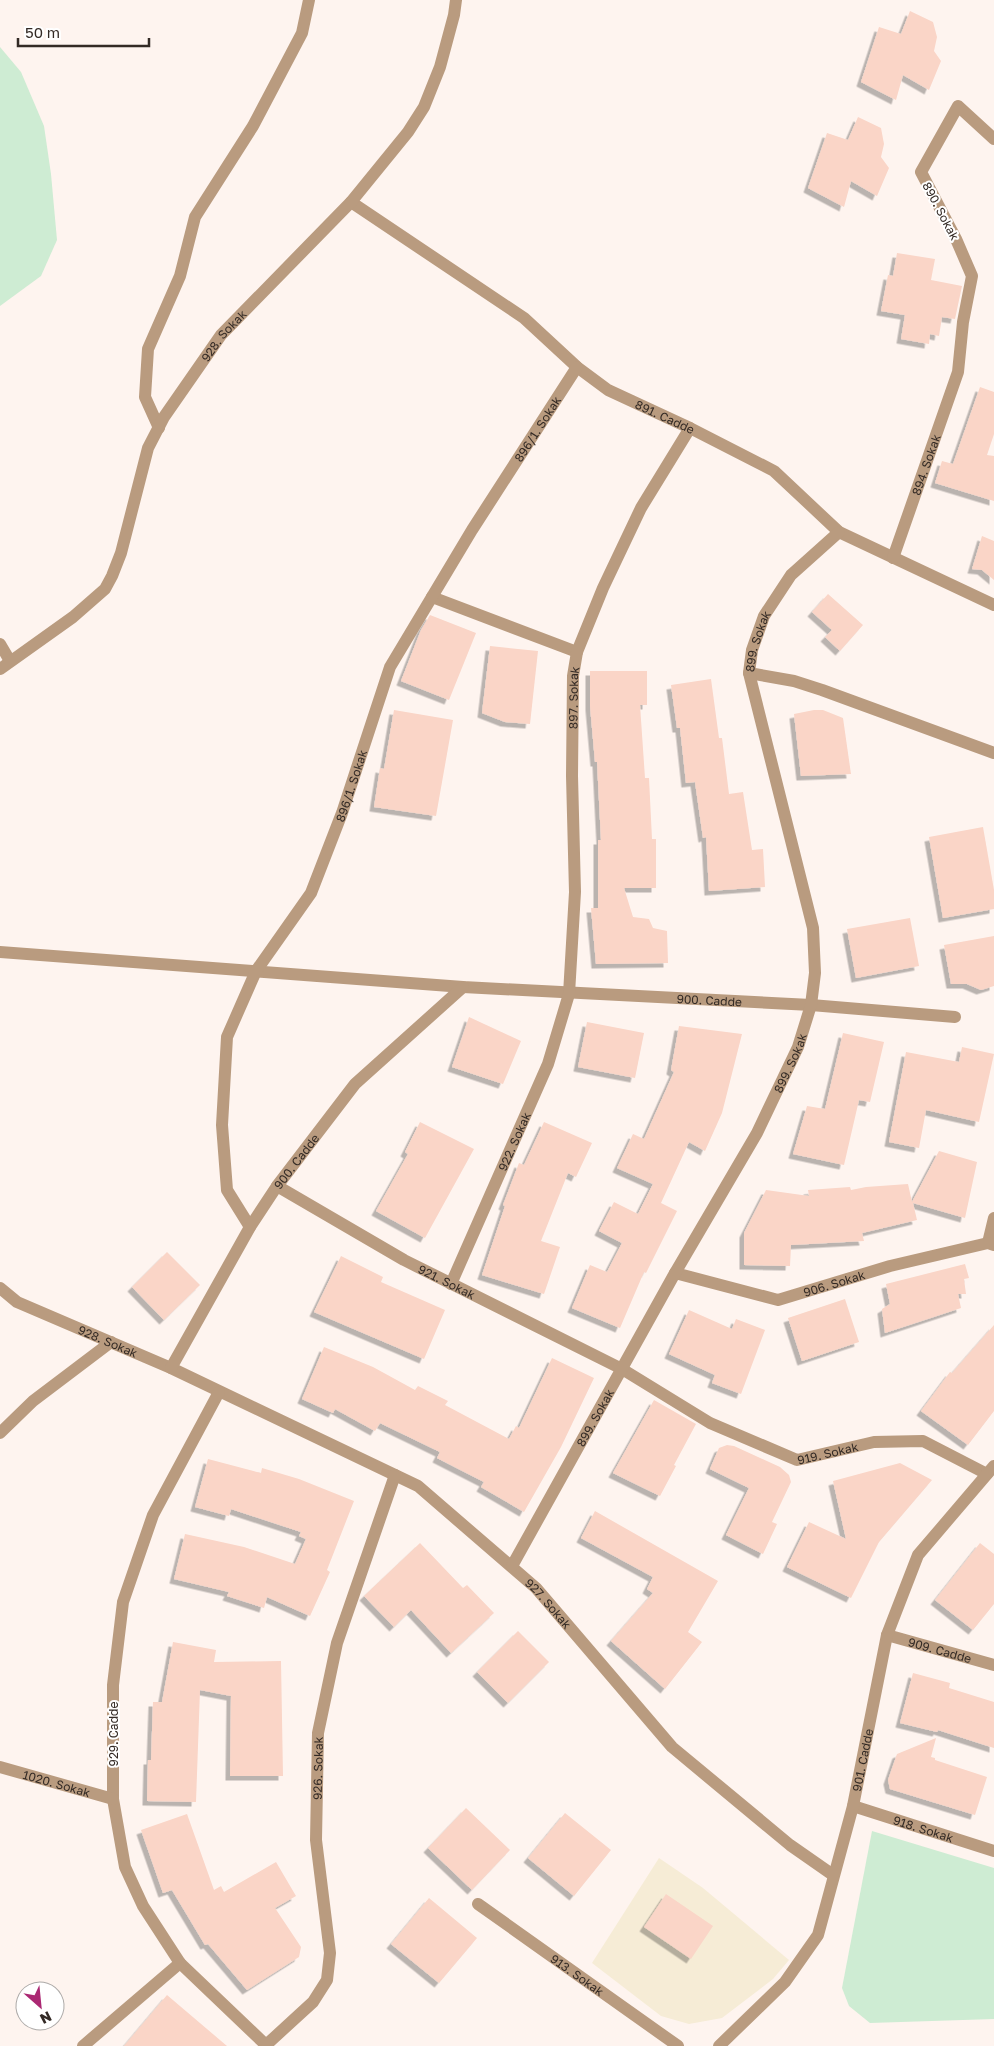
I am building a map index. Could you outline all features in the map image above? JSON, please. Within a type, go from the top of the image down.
[{"type":"street","points":[[159,428],[145,397],[148,349],[180,276],[195,217],[258,118],[302,33],[309,0]]},
{"type":"street","name":"928. Sokak","points":[[0,669],[72,617],[105,589],[121,553],[148,448],[164,417],[221,335],[351,202],[408,132],[424,107],[440,67],[454,15],[456,0]]},
{"type":"street","name":"890. Sokak","points":[[958,372],[963,322],[972,276],[956,239],[921,172],[958,106],[994,140]]},
{"type":"street","name":"891. Cadde","points":[[351,202],[524,318],[577,367],[608,390],[690,428],[774,471],[839,532],[994,605]]},
{"type":"street","name":"896/1. Sokak","points":[[250,1227],[227,1190],[222,1125],[227,1037],[256,971],[311,892],[342,813],[390,667],[472,530],[577,367]]},
{"type":"street","name":"894. Sokak","points":[[893,558],[958,372]]},
{"type":"street","name":"897. Sokak","points":[[569,994],[575,892],[572,776],[573,676],[577,652],[603,588],[641,508],[690,428]]},
{"type":"street","name":"899. Sokak","points":[[512,1566],[675,1273],[756,1133],[798,1047],[811,1005],[815,972],[813,928],[749,672],[752,650],[764,616],[791,575],[839,532]]},
{"type":"street","points":[[432,597],[577,652]]},
{"type":"street","points":[[0,644],[10,660]]},
{"type":"street","points":[[749,672],[822,690],[994,754]]},
{"type":"street","name":"900. Cadde","points":[[0,952],[463,987],[569,994],[811,1005],[955,1017]]},
{"type":"street","name":"900. Cadde","points":[[171,1368],[250,1227],[277,1186],[356,1084],[463,987]]},
{"type":"street","name":"922. Sokak","points":[[451,1284],[548,1064],[569,994]]},
{"type":"street","name":"921. Sokak","points":[[277,1186],[404,1260],[622,1369]]},
{"type":"street","points":[[991,1244],[994,1218]]},
{"type":"street","name":"906. Sokak","points":[[675,1273],[778,1300],[890,1266],[991,1244]]},
{"type":"street","name":"928. Sokak","points":[[0,1288],[17,1302],[171,1368],[219,1392]]},
{"type":"street","points":[[0,1433],[33,1401],[111,1342]]},
{"type":"street","name":"919. Sokak","points":[[622,1369],[710,1423],[797,1460],[874,1442],[923,1441],[991,1470]]},
{"type":"street","name":"927. Sokak","points":[[219,1392],[418,1486],[536,1588],[672,1748],[790,1845],[833,1875]]},
{"type":"street","name":"929. Cadde","points":[[219,1392],[153,1516],[123,1602],[112,1685],[113,1799],[125,1867],[142,1906],[180,1963],[266,2046]]},
{"type":"street","name":"901. Cadde","points":[[719,2046],[785,1982],[818,1935],[853,1806],[887,1634],[918,1555],[991,1470]]},
{"type":"street","name":"926. Sokak","points":[[266,2046],[313,2002],[327,1980],[330,1953],[316,1840],[318,1733],[337,1643],[395,1475]]},
{"type":"street","name":"909. Cadde","points":[[887,1634],[994,1665]]},
{"type":"street","name":"1020. Sokak","points":[[0,1767],[113,1799]]},
{"type":"street","name":"918. Sokak","points":[[853,1806],[994,1851]]},
{"type":"street","name":"913. Sokak","points":[[478,1904],[678,2046]]},
{"type":"street","points":[[83,2046],[180,1963]]},
{"type":"shaded area","points":[[659,1858],[703,1888],[789,1960],[773,1979],[722,2018],[689,2024],[661,2016],[592,1963]]},
{"type":"green space","points":[[0,47],[21,72],[44,126],[51,174],[57,240],[41,276],[0,306]]},
{"type":"green space","points":[[872,1831],[994,1868],[994,2019],[870,2023],[849,2006],[842,1988]]},
{"type":"building","points":[[910,11],[933,22],[937,37],[934,51],[941,61],[929,90],[903,75],[896,100],[861,82],[879,27],[901,34]]},
{"type":"building","points":[[858,117],[881,128],[884,144],[881,157],[889,168],[877,196],[851,181],[844,207],[808,188],[827,133],[848,140]]},
{"type":"building","points":[[897,253],[935,259],[931,280],[962,286],[955,319],[942,317],[939,336],[930,334],[929,344],[901,339],[905,315],[881,311],[888,275],[893,276]]},
{"type":"building","points":[[980,387],[994,392],[994,434],[987,455],[994,456],[994,501],[935,483],[942,461],[953,464]]},
{"type":"building","points":[[982,536],[994,541],[994,580],[982,570],[972,569]]},
{"type":"building","points":[[828,594],[863,625],[840,651],[825,637],[832,630],[812,612]]},
{"type":"building","points":[[430,615],[476,633],[449,700],[401,681],[421,630]]},
{"type":"building","points":[[490,646],[538,651],[530,724],[505,722],[482,713]]},
{"type":"building","points":[[590,671],[647,671],[647,705],[640,705],[645,778],[649,778],[652,839],[656,839],[656,888],[624,888],[633,917],[649,919],[653,928],[667,931],[668,963],[596,964],[591,908],[598,908],[598,840],[601,840],[597,762],[595,762],[590,706]]},
{"type":"building","points":[[711,679],[719,738],[722,738],[729,794],[743,792],[752,850],[763,849],[765,887],[709,891],[706,837],[703,838],[695,782],[686,783],[680,728],[677,728],[671,685]]},
{"type":"building","points":[[394,710],[453,720],[436,816],[374,807],[380,768],[384,769]]},
{"type":"building","points":[[823,710],[843,718],[851,774],[801,776],[794,714]]},
{"type":"building","points":[[983,827],[994,890],[994,909],[943,918],[929,837]]},
{"type":"building","points":[[910,918],[919,966],[856,978],[847,929]]},
{"type":"building","points":[[994,936],[994,986],[981,990],[967,984],[951,984],[944,945]]},
{"type":"building","points":[[469,1017],[521,1041],[503,1084],[452,1067]]},
{"type":"building","points":[[587,1022],[644,1033],[635,1078],[578,1067]]},
{"type":"building","points":[[679,1026],[742,1034],[722,1113],[705,1151],[689,1142],[661,1203],[677,1211],[646,1273],[644,1272],[620,1328],[572,1308],[590,1265],[607,1272],[622,1243],[599,1231],[614,1202],[638,1214],[653,1184],[617,1168],[633,1134],[644,1139],[674,1072],[671,1070]]},
{"type":"building","points":[[843,1033],[884,1042],[870,1102],[859,1100],[844,1165],[793,1154],[807,1106],[825,1109]]},
{"type":"building","points":[[962,1047],[994,1054],[979,1122],[926,1110],[919,1148],[889,1142],[906,1052],[959,1062]]},
{"type":"building","points":[[420,1122],[474,1149],[425,1238],[376,1211],[408,1154],[405,1152]]},
{"type":"building","points":[[544,1122],[592,1143],[576,1177],[568,1173],[541,1241],[560,1247],[544,1294],[482,1275],[505,1206],[503,1205],[519,1163],[524,1165]]},
{"type":"building","points":[[939,1151],[977,1162],[965,1218],[913,1203],[917,1220],[862,1233],[864,1241],[791,1245],[790,1266],[744,1265],[744,1233],[766,1190],[809,1196],[808,1190],[850,1187],[851,1190],[908,1184],[912,1202]]},
{"type":"building","points":[[167,1252],[200,1285],[164,1320],[132,1287]]},
{"type":"building","points":[[341,1256],[383,1277],[381,1282],[445,1310],[424,1359],[314,1312]]},
{"type":"building","points":[[965,1264],[969,1278],[964,1279],[966,1294],[958,1294],[961,1308],[885,1333],[882,1309],[890,1304],[886,1284]]},
{"type":"building","points":[[845,1299],[859,1342],[802,1361],[788,1318]]},
{"type":"building","points":[[689,1310],[732,1329],[736,1319],[765,1330],[741,1394],[712,1383],[715,1375],[669,1354]]},
{"type":"building","points":[[994,1325],[994,1411],[968,1445],[921,1411],[950,1372],[952,1373]]},
{"type":"building","points":[[324,1347],[373,1367],[415,1390],[418,1386],[448,1401],[445,1405],[509,1439],[516,1426],[519,1428],[552,1358],[594,1378],[561,1447],[524,1512],[481,1487],[484,1482],[437,1458],[440,1452],[380,1423],[375,1431],[335,1409],[333,1413],[302,1399]]},
{"type":"building","points":[[654,1400],[696,1424],[660,1496],[613,1473]]},
{"type":"building","points":[[727,1445],[734,1446],[780,1467],[789,1475],[791,1482],[772,1522],[777,1524],[763,1554],[726,1535],[749,1488],[710,1469],[719,1448]]},
{"type":"building","points":[[208,1459],[261,1473],[262,1468],[299,1479],[354,1501],[327,1570],[330,1572],[310,1616],[267,1597],[264,1608],[227,1596],[229,1592],[174,1579],[185,1534],[244,1547],[295,1564],[306,1539],[299,1536],[301,1532],[231,1509],[229,1516],[195,1507]]},
{"type":"building","points":[[900,1463],[932,1480],[879,1542],[851,1598],[787,1567],[809,1522],[846,1539],[833,1481]]},
{"type":"building","points":[[595,1511],[718,1581],[688,1632],[702,1642],[665,1689],[611,1641],[653,1593],[647,1589],[653,1577],[581,1538]]},
{"type":"building","points":[[420,1543],[463,1588],[467,1585],[494,1613],[451,1653],[411,1610],[394,1627],[364,1596]]},
{"type":"building","points":[[980,1543],[994,1554],[994,1604],[973,1630],[935,1600]]},
{"type":"building","points":[[518,1631],[549,1662],[508,1703],[477,1672]]},
{"type":"building","points":[[173,1642],[216,1650],[214,1662],[281,1661],[283,1776],[230,1776],[231,1696],[200,1690],[196,1802],[147,1801],[148,1760],[151,1760],[153,1702],[162,1702]]},
{"type":"building","points":[[913,1673],[950,1683],[949,1688],[994,1702],[994,1748],[938,1730],[937,1732],[900,1723]]},
{"type":"building","points":[[936,1738],[931,1757],[987,1777],[975,1815],[890,1789],[888,1780],[897,1754]]},
{"type":"building","points":[[466,1808],[510,1850],[472,1890],[428,1848]]},
{"type":"building","points":[[565,1813],[611,1850],[574,1896],[528,1858]]},
{"type":"building","points":[[187,1814],[214,1890],[221,1886],[224,1892],[276,1862],[296,1896],[275,1908],[301,1947],[299,1957],[247,1990],[208,1944],[205,1945],[172,1890],[163,1893],[141,1830]]},
{"type":"building","points":[[666,1894],[713,1926],[691,1959],[644,1927]]},
{"type":"building","points":[[429,1898],[477,1938],[439,1983],[391,1944]]},
{"type":"building","points":[[167,1995],[227,2046],[124,2046]]}]
